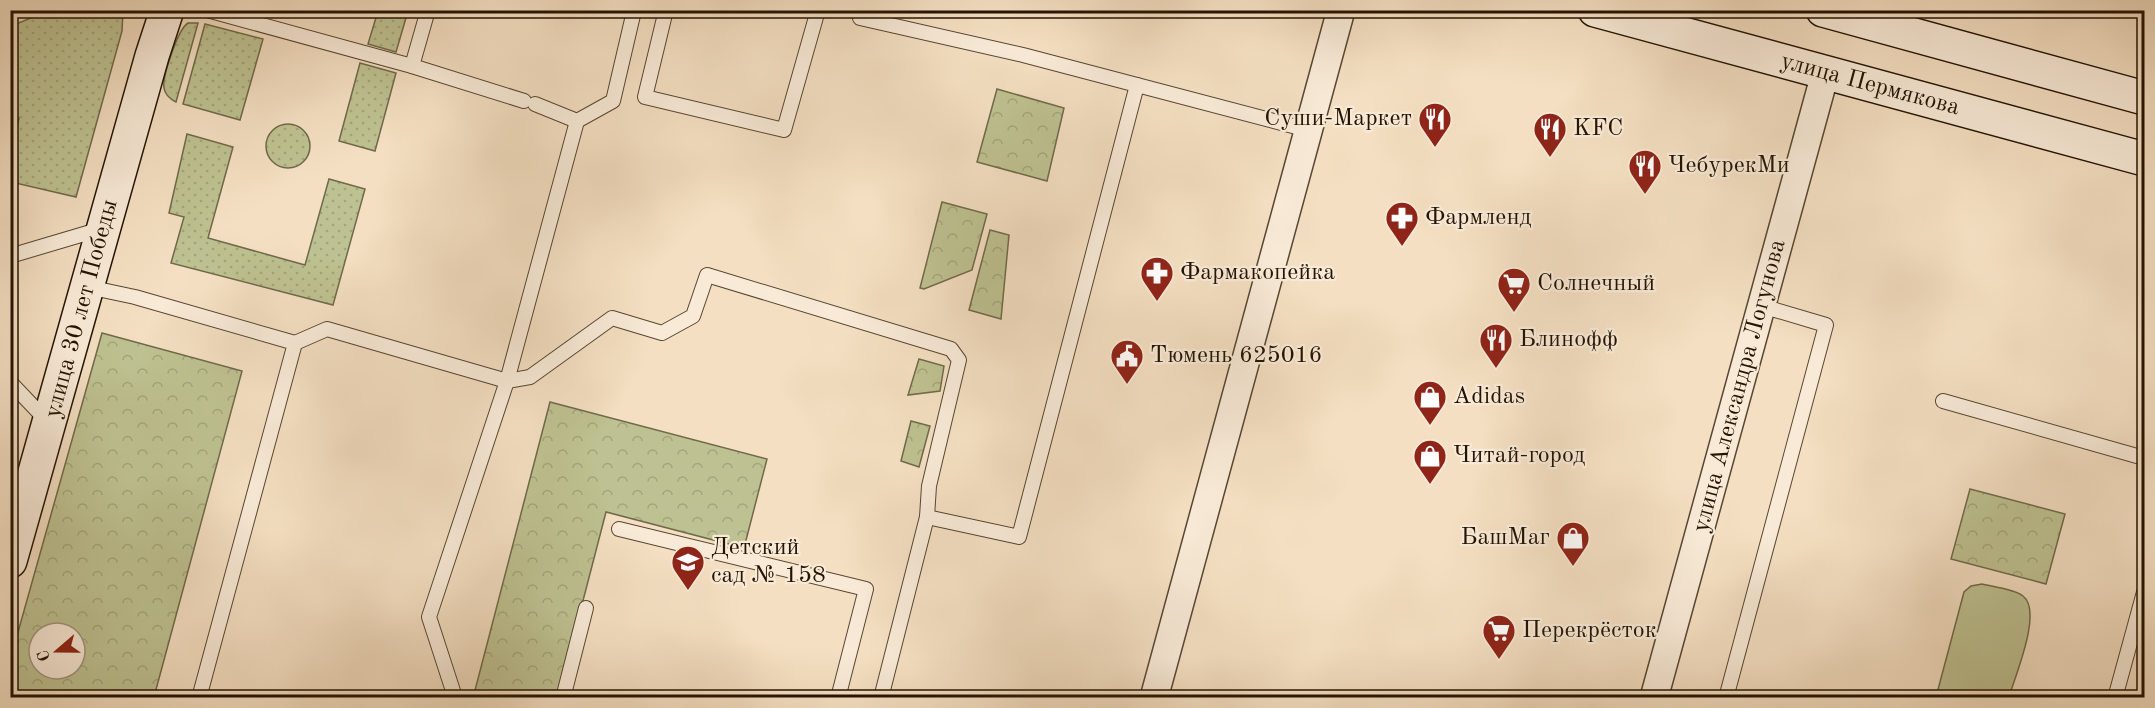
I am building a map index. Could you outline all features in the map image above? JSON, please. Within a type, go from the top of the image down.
[{"type":"main road","points":[[152,56],[157,10]]},
{"type":"main road","points":[[152,56],[167,10]]},
{"type":"main road","name":"улица Пермякова","points":[[1595,10],[2145,159]]},
{"type":"main road","points":[[1823,10],[2145,98]]},
{"type":"main road","name":"улица 30 лет Победы","points":[[10,561],[152,56]]},
{"type":"street","points":[[1154,698],[1341,10]]},
{"type":"street","name":"улица Александра Логунова","points":[[1654,698],[1825,74]]},
{"type":"lane","points":[[207,10],[412,66],[530,103],[577,121]]},
{"type":"lane","points":[[412,66],[428,10]]},
{"type":"lane","points":[[666,10],[645,97],[784,130],[818,10]]},
{"type":"lane","points":[[453,698],[454,694],[429,616],[507,381],[577,121],[613,101],[634,11]]},
{"type":"lane","points":[[860,18],[1023,55],[1308,130]]},
{"type":"lane","points":[[927,517],[1019,537],[1137,85]]},
{"type":"lane","points":[[10,256],[103,229]]},
{"type":"lane","points":[[88,287],[135,297],[295,343],[327,329],[507,381],[530,377],[612,318],[662,333],[693,316],[707,275],[951,349],[958,360],[929,486],[927,517],[881,698]]},
{"type":"lane","points":[[1726,698],[1826,325],[1762,306]]},
{"type":"lane","points":[[199,698],[295,343]]},
{"type":"lane","points":[[10,382],[50,425]]},
{"type":"lane","points":[[1943,401],[2145,458]]},
{"type":"lane","points":[[620,529],[866,589],[838,698]]},
{"type":"lane","points":[[2115,698],[2145,592]]},
{"type":"lane","points":[[563,698],[586,608]]},
{"type":"green space","points":[[48,11],[123,11],[122,31],[76,197],[11,182],[11,160],[19,118],[11,115],[11,26]]},
{"type":"green space","points":[[378,11],[408,11],[396,52],[368,44]]},
{"type":"green space","points":[[188,23],[198,23],[176,102],[167,95],[164,82],[175,43]]},
{"type":"green space","points":[[205,24],[263,39],[240,120],[183,104]]},
{"type":"green space","points":[[360,63],[396,73],[375,151],[339,141]]},
{"type":"green space","points":[[997,89],[1064,108],[1047,181],[977,162]]},
{"type":"green space","points":[[288,124],[304,130],[310,146],[304,162],[288,168],[272,162],[266,146],[272,130]]},
{"type":"green space","points":[[187,134],[233,147],[208,238],[305,265],[329,179],[365,189],[333,305],[171,263],[184,217],[169,213]]},
{"type":"green space","points":[[942,202],[987,214],[972,270],[924,289],[920,288]]},
{"type":"green space","points":[[990,230],[1009,235],[1001,319],[969,310]]},
{"type":"green space","points":[[102,333],[242,371],[154,697],[11,697],[11,657]]},
{"type":"green space","points":[[919,359],[944,366],[940,391],[908,395]]},
{"type":"green space","points":[[550,402],[767,459],[744,548],[606,512],[558,697],[473,698]]},
{"type":"green space","points":[[911,421],[930,426],[919,467],[901,461]]},
{"type":"green space","points":[[1970,489],[2065,514],[2046,584],[1951,559]]},
{"type":"green space","points":[[1982,584],[2014,592],[2023,596],[2028,604],[2030,615],[2026,644],[2009,697],[1936,697],[1964,592],[1971,586]]},
{"type":"place","name":"Суши-Маркет","points":[[1435,148]]},
{"type":"place","name":"KFC","points":[[1550,158]]},
{"type":"place","name":"ЧебурекМи","points":[[1645,195]]},
{"type":"place","name":"Фармленд","points":[[1402,247]]},
{"type":"place","name":"Фармакопейка","points":[[1157,302]]},
{"type":"place","name":"Солнечный","points":[[1514,313]]},
{"type":"place","name":"Блинофф","points":[[1496,369]]},
{"type":"place","name":"Тюмень 625016","points":[[1127,385]]},
{"type":"place","name":"Adidas","points":[[1430,426]]},
{"type":"place","name":"Читай-город","points":[[1430,485]]},
{"type":"place","name":"БашМаг","points":[[1573,567]]},
{"type":"place","name":"Детский сад № 158","points":[[688,591]]},
{"type":"place","name":"Перекрёсток","points":[[1499,660]]}]
